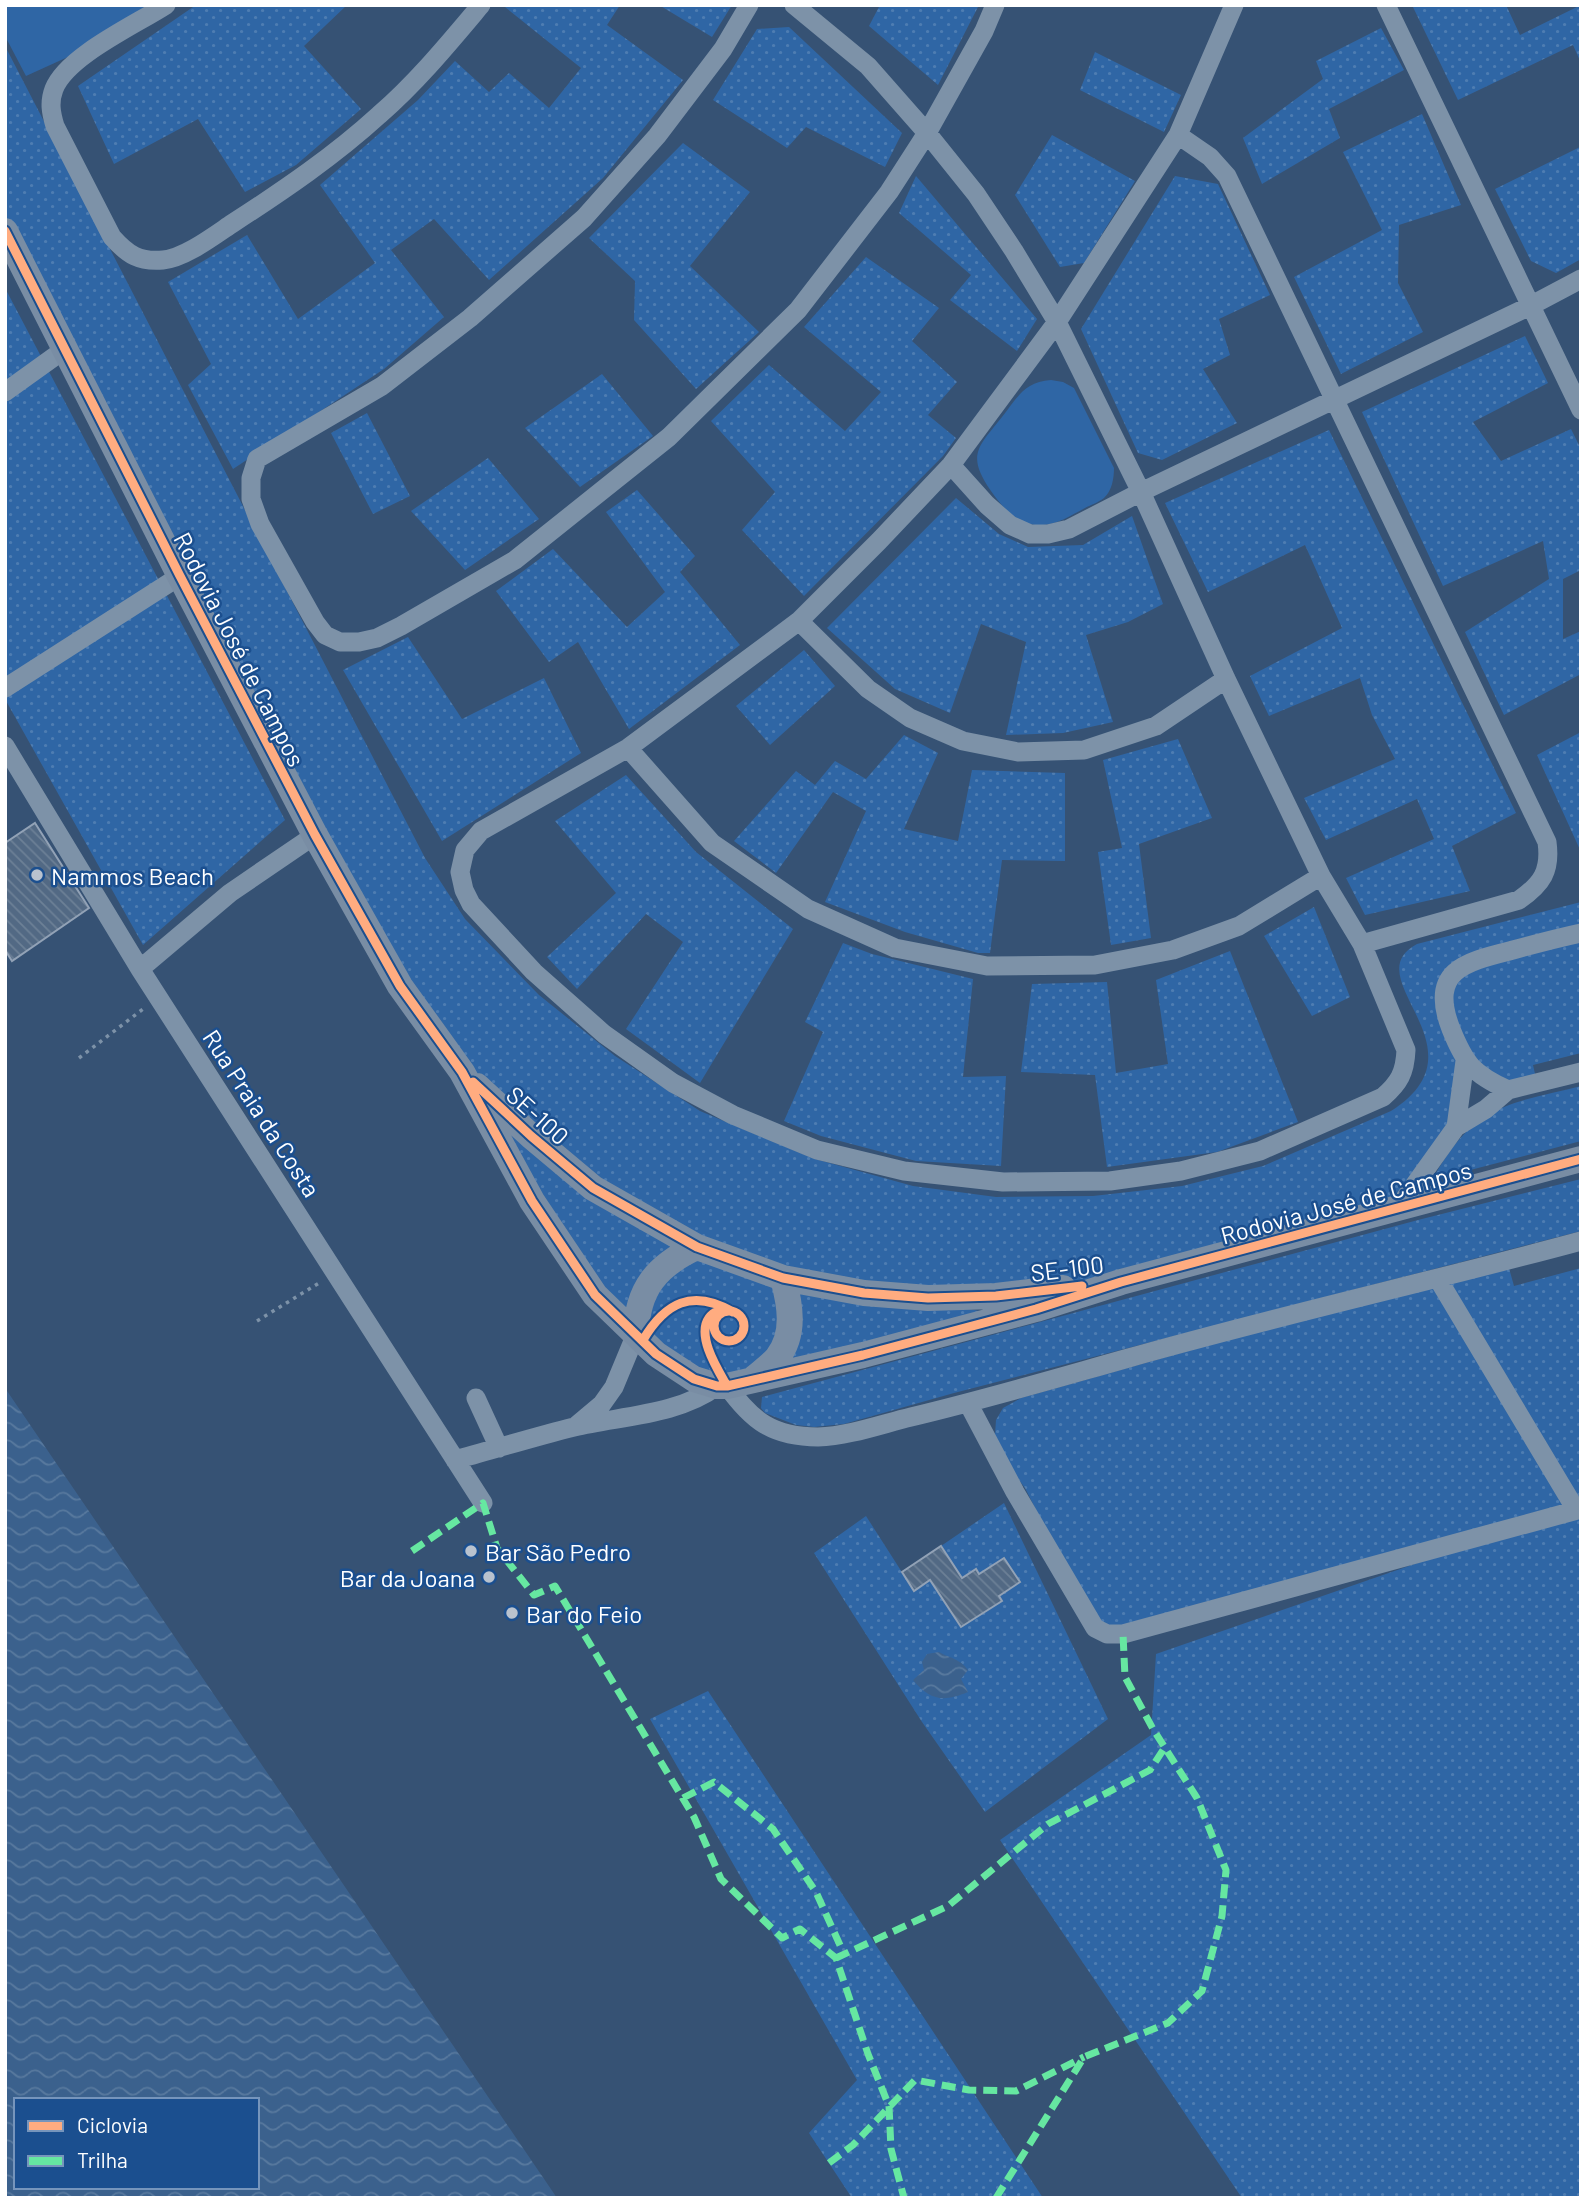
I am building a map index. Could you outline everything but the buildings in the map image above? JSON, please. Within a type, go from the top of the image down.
[{"type":"main road","name":"Rodovia José de Campos","points":[[5,231],[315,835],[400,986],[463,1072]]},
{"type":"main road","name":"SE-100","points":[[463,1072],[531,1136],[593,1188],[697,1247],[783,1278],[864,1293],[928,1298],[996,1296],[1121,1282]]},
{"type":"main road","name":"SE-100","points":[[463,1072],[532,1201],[595,1295],[656,1354],[694,1379],[732,1384],[863,1355],[1023,1312],[1121,1282]]},
{"type":"main road","name":"Rodovia José de Campos","points":[[1121,1282],[1581,1159]]},
{"type":"main road","points":[[636,1334],[636,1315],[645,1290],[661,1268],[678,1255],[697,1247]]},
{"type":"main road","points":[[732,1384],[778,1356],[788,1336],[791,1315],[783,1278]]},
{"type":"street","points":[[166,5],[85,54],[63,72],[53,90],[50,108],[54,126],[112,237],[125,252],[142,260],[166,260],[194,248],[300,179],[379,116],[430,66],[481,5]]},
{"type":"street","points":[[749,5],[723,50],[657,136],[584,218],[470,318],[382,386],[257,459],[251,478],[251,499],[260,524],[325,635],[341,642],[377,638],[516,560],[668,438],[798,310],[889,192],[927,133],[984,31],[995,5]]},
{"type":"street","points":[[794,5],[868,66],[927,133],[976,194],[1057,322],[1141,492],[1226,679],[1321,876],[1362,944],[1406,1050],[1406,1063],[1398,1084],[1383,1097],[1261,1151],[1181,1171],[1110,1181],[1003,1182],[904,1171],[817,1150],[733,1115],[673,1083],[604,1034],[534,972],[471,904],[460,872],[465,850],[481,831],[628,748],[799,621],[951,465],[1057,322],[1178,135],[1234,5]]},
{"type":"street","points":[[1386,5],[1581,410]]},
{"type":"street","points":[[1178,135],[1210,158],[1227,176],[1547,842],[1549,856],[1546,873],[1535,889],[1519,900],[1362,944]]},
{"type":"street","points":[[951,465],[987,505],[1010,525],[1030,534],[1069,530],[1141,492],[1581,279]]},
{"type":"street","points":[[5,392],[65,349]]},
{"type":"street","points":[[5,688],[180,576]]},
{"type":"street","points":[[799,621],[868,689],[910,718],[962,741],[1018,752],[1084,750],[1156,726],[1226,679]]},
{"type":"street","name":"Rua Praia da Costa","points":[[5,746],[140,970],[483,1503]]},
{"type":"street","points":[[628,748],[712,843],[808,909],[895,948],[987,966],[1095,965],[1173,950],[1239,926],[1321,876]]},
{"type":"street","points":[[140,970],[230,893],[315,835]]},
{"type":"street","points":[[1508,1090],[1484,1077],[1465,1060],[1444,1008],[1445,991],[1451,975],[1463,964],[1484,957],[1581,933]]},
{"type":"street","points":[[1456,1127],[1465,1060]]},
{"type":"street","points":[[1398,1208],[1456,1127],[1508,1090],[1581,1072]]},
{"type":"street","points":[[455,1460],[576,1427],[685,1404],[732,1384],[743,1409],[757,1421],[776,1431],[820,1437],[859,1430],[968,1403],[1188,1341],[1581,1241]]},
{"type":"street","points":[[968,1403],[1015,1493],[1095,1628],[1107,1634],[1137,1631],[1578,1509],[1438,1279]]},
{"type":"street","points":[[576,1427],[602,1404],[614,1387],[636,1334]]},
{"type":"street","points":[[476,1398],[499,1448]]},
{"type":"path","points":[[79,1059],[158,997]]},
{"type":"path","points":[[257,1321],[335,1272]]},
{"type":"shaded area","points":[[5,5],[151,5],[70,56],[26,76],[5,36]]},
{"type":"shaded area","points":[[196,5],[347,5],[304,46],[361,109],[296,165],[245,192],[198,119],[114,164],[78,86]]},
{"type":"shaded area","points":[[620,5],[607,25],[683,80],[603,178],[489,280],[434,219],[391,250],[444,317],[384,369],[233,469],[188,385],[211,364],[168,282],[247,235],[298,319],[375,263],[320,185],[418,100],[455,61],[489,92],[509,73],[549,108],[581,68],[505,7]]},
{"type":"shaded area","points":[[659,5],[732,5],[712,37]]},
{"type":"shaded area","points":[[880,5],[979,5],[938,85],[869,26]]},
{"type":"shaded area","points":[[1412,5],[1506,5],[1520,35],[1581,5],[1581,63],[1573,45],[1458,100]]},
{"type":"shaded area","points":[[789,27],[902,133],[885,167],[806,127],[787,148],[713,100],[757,29]]},
{"type":"shaded area","points":[[1381,28],[1404,70],[1329,109],[1340,138],[1262,184],[1243,138],[1323,79],[1316,61]]},
{"type":"shaded area","points":[[5,46],[425,858],[465,919],[539,995],[615,1056],[700,1111],[815,1159],[913,1186],[996,1197],[1093,1196],[1182,1186],[1263,1166],[1391,1111],[1418,1087],[1428,1063],[1426,1039],[1400,976],[1402,958],[1417,944],[1581,902],[1581,1053],[1533,1065],[1537,1083],[1508,1090],[1465,1061],[1456,1127],[1398,1208],[1121,1282],[895,1297],[986,1312],[727,1386],[636,1334],[400,986],[5,232]]},
{"type":"shaded area","points":[[1095,52],[1181,95],[1164,132],[1080,90]]},
{"type":"shaded area","points":[[1422,114],[1461,205],[1399,225],[1398,283],[1423,332],[1341,374],[1294,277],[1382,230],[1343,152]]},
{"type":"shaded area","points":[[1052,135],[1135,181],[1084,263],[1060,267],[1015,195]]},
{"type":"shaded area","points":[[683,143],[750,192],[690,266],[759,332],[696,389],[634,320],[635,281],[589,238]]},
{"type":"shaded area","points":[[1580,147],[1581,259],[1556,273],[1531,261],[1495,189]]},
{"type":"shaded area","points":[[916,176],[1037,319],[1017,351],[950,300],[971,275],[899,213]]},
{"type":"shaded area","points":[[1175,176],[1218,184],[1270,295],[1219,319],[1230,355],[1203,369],[1237,423],[1162,460],[1138,453],[1081,329]]},
{"type":"shaded area","points":[[866,257],[939,308],[912,341],[957,382],[928,415],[956,438],[943,456],[804,596],[742,530],[775,492],[711,421],[769,365],[845,431],[881,392],[804,327]]},
{"type":"shaded area","points":[[5,288],[285,820],[143,945],[5,699]]},
{"type":"shaded area","points":[[1525,336],[1548,383],[1473,422],[1501,461],[1571,429],[1581,449],[1581,570],[1563,579],[1563,639],[1581,631],[1581,674],[1504,715],[1465,632],[1549,579],[1543,541],[1443,586],[1362,412]]},
{"type":"shaded area","points":[[602,374],[653,436],[580,487],[525,428]]},
{"type":"shaded area","points":[[1051,380],[1074,388],[1114,468],[1114,476],[1109,492],[1102,499],[1059,521],[1038,525],[1018,519],[1003,507],[983,479],[977,460],[981,444],[1017,397],[1034,384]]},
{"type":"shaded area","points":[[367,413],[410,496],[373,514],[331,433]]},
{"type":"shaded area","points":[[1329,430],[1516,813],[1452,846],[1470,891],[1365,915],[1346,878],[1434,839],[1417,799],[1326,840],[1304,798],[1395,759],[1372,715],[1360,678],[1269,716],[1250,676],[1342,628],[1305,545],[1208,592],[1165,503]]},
{"type":"shaded area","points":[[488,458],[539,519],[465,570],[411,511]]},
{"type":"shaded area","points":[[637,490],[695,556],[680,572],[740,645],[629,729],[578,642],[549,662],[496,591],[553,549],[627,627],[665,592],[606,512]]},
{"type":"shaded area","points":[[956,498],[999,534],[1028,547],[1083,545],[1132,516],[1163,604],[1128,622],[1086,635],[1113,722],[1063,733],[1006,735],[1026,642],[981,624],[950,713],[895,689],[827,628]]},
{"type":"shaded area","points":[[408,637],[462,719],[544,678],[581,753],[442,841],[343,670]]},
{"type":"shaded area","points":[[804,650],[835,686],[770,745],[736,706]]},
{"type":"shaded area","points":[[1581,732],[1581,852],[1537,755]]},
{"type":"shaded area","points":[[904,735],[938,753],[904,829],[958,841],[972,770],[1065,773],[1065,861],[1002,860],[990,953],[978,953],[905,932],[825,902],[866,811],[833,792],[776,873],[734,841],[796,771],[815,785],[835,761],[866,779]]},
{"type":"shaded area","points":[[1178,739],[1212,818],[1139,844],[1151,938],[1111,945],[1098,852],[1122,848],[1103,760]]},
{"type":"shaded area","points":[[626,775],[696,852],[793,929],[700,1083],[626,1029],[683,942],[646,914],[577,989],[547,957],[616,893],[555,821]]},
{"type":"shaded area","points":[[1314,907],[1350,997],[1312,1016],[1264,936]]},
{"type":"shaded area","points":[[843,943],[872,954],[973,979],[963,1077],[1006,1076],[1001,1166],[916,1161],[821,1136],[784,1121],[823,1032],[805,1022]]},
{"type":"shaded area","points":[[1230,951],[1298,1122],[1217,1152],[1107,1167],[1095,1075],[1021,1072],[1032,984],[1107,982],[1116,1073],[1168,1064],[1156,980]]},
{"type":"shaded area","points":[[1581,1086],[1581,1141],[1432,1180],[1460,1138],[1483,1118],[1518,1102]]},
{"type":"shaded area","points":[[1581,1179],[1581,1231],[954,1393],[844,1424],[814,1427],[796,1425],[765,1413],[761,1408],[762,1397],[1418,1220]]},
{"type":"shaded area","points":[[1507,1261],[1514,1286],[1581,1268],[1581,2198],[1242,2198],[1000,1840],[1151,1735],[1156,1654],[1521,1527],[1123,1634],[1095,1628],[1025,1488],[998,1452],[996,1420],[1003,1408],[1021,1398]]},
{"type":"shaded area","points":[[1004,1503],[1108,1719],[985,1812],[922,1722],[814,1553],[866,1516],[914,1591],[930,1580],[961,1627],[1001,1601],[999,1596],[1019,1582],[1004,1558],[986,1570],[982,1578],[976,1569],[962,1578],[941,1546]]},
{"type":"shaded area","points":[[708,1691],[1043,2198],[852,2198],[809,2133],[857,2080],[650,1719]]},
{"type":"water","points":[[5,1388],[557,2198],[5,2198]]},
{"type":"water","points":[[939,1652],[958,1661],[968,1670],[961,1679],[968,1692],[938,1698],[925,1692],[913,1680],[924,1670],[922,1662],[927,1654]]},
{"type":"marked path","points":[[412,1551],[483,1503],[497,1548],[534,1595],[555,1586],[694,1817],[721,1879],[782,1938],[800,1929],[836,1958],[868,2054],[889,2106],[891,2149],[904,2198]]},
{"type":"marked path","points":[[996,2198],[1084,2057],[1168,2023],[1202,1991],[1222,1916],[1226,1870],[1197,1798],[1153,1729],[1125,1677],[1123,1634]]},
{"type":"marked path","points":[[836,1958],[948,1906],[1048,1824],[1150,1770],[1165,1747]]},
{"type":"marked path","points":[[683,1798],[714,1782],[773,1829],[816,1892],[844,1954]]},
{"type":"marked path","points":[[829,2163],[853,2145],[915,2080],[969,2090],[1016,2091],[1084,2057]]},
{"type":"cycle path","points":[[5,231],[315,835],[400,986],[462,1072],[532,1201],[595,1295],[656,1354],[694,1379],[727,1386],[863,1355],[1036,1309],[1121,1282],[1581,1159]]},
{"type":"cycle path","points":[[473,1082],[593,1188],[697,1247],[783,1278],[864,1293],[928,1298],[996,1296],[1082,1286]]},
{"type":"cycle path","points":[[643,1340],[661,1317],[681,1303],[705,1301],[733,1312]]},
{"type":"cycle path","points":[[727,1386],[710,1353],[705,1334],[709,1318],[717,1311],[728,1311]]},
{"type":"cycle path","points":[[729,1311],[740,1315],[744,1326],[740,1337],[729,1341],[718,1337],[714,1326],[718,1315],[729,1311]]},
{"type":"place","name":"Nammos Beach","points":[[37,875]]},
{"type":"place","name":"Bar São Pedro","points":[[471,1551]]},
{"type":"place","name":"Bar da Joana","points":[[489,1577]]},
{"type":"place","name":"Bar do Feio","points":[[512,1613]]}]
